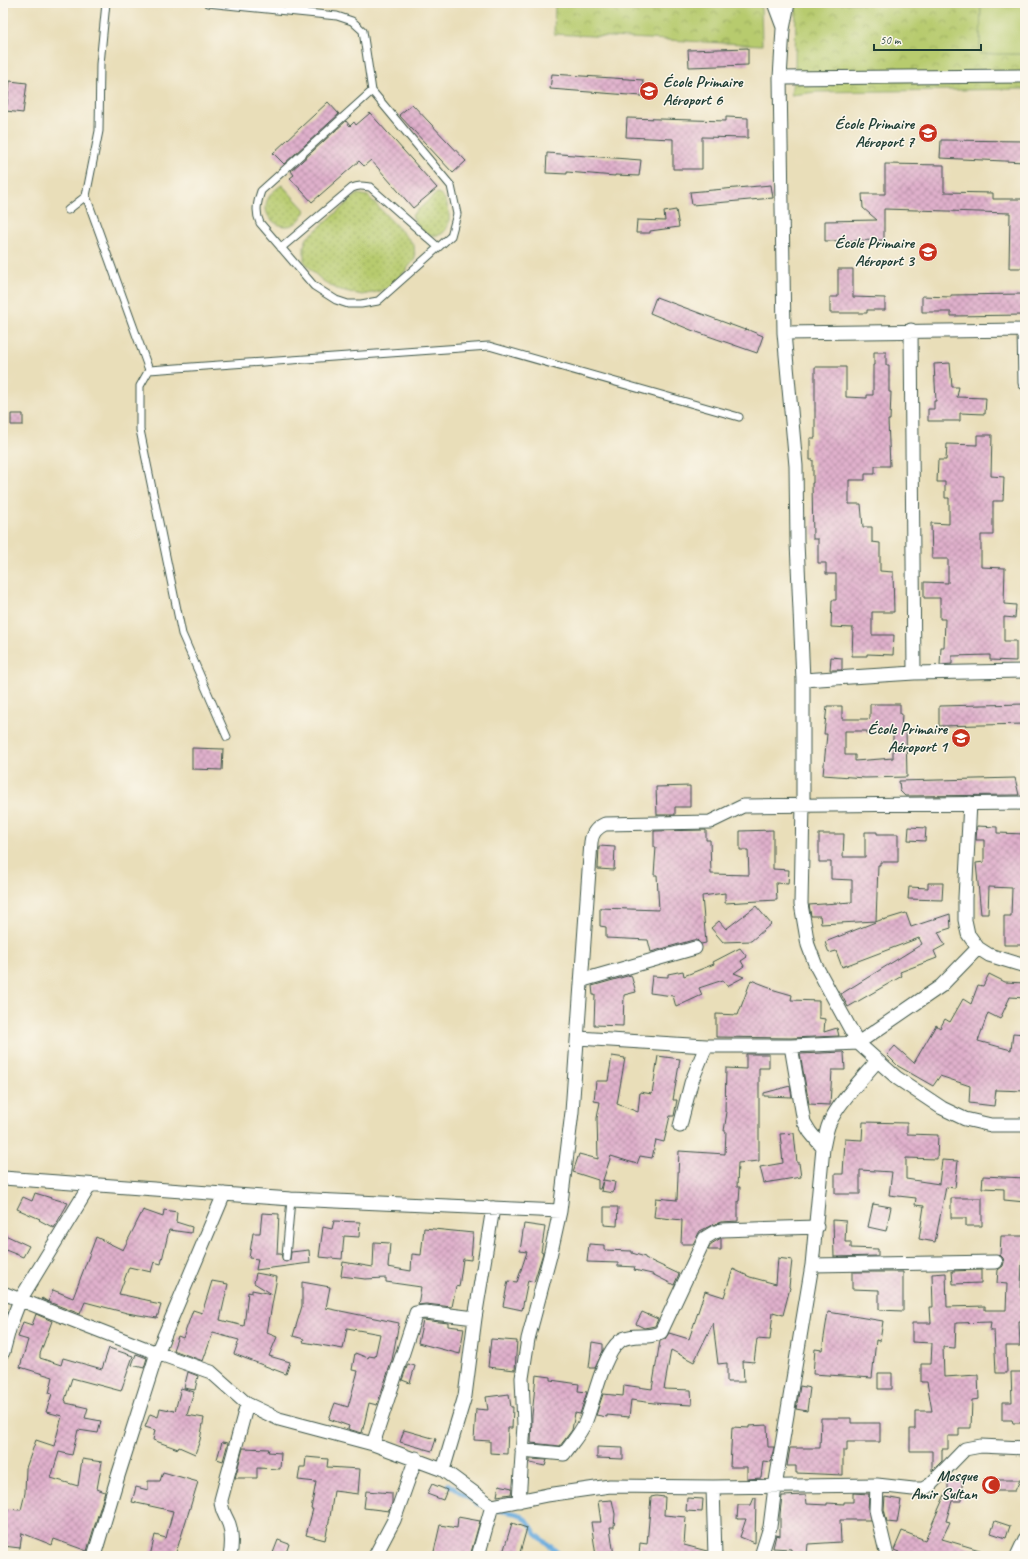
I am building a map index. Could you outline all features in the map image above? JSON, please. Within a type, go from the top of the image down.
[{"type":"street","points":[[777,5],[783,28],[780,78],[784,333],[796,466],[797,542],[803,680],[801,904],[808,945],[816,966],[858,1043],[897,1078],[942,1108],[965,1119],[991,1125],[1025,1125]]},
{"type":"street","points":[[780,78],[1025,76]]},
{"type":"street","points":[[784,333],[911,330],[1025,330],[1025,383]]},
{"type":"street","points":[[911,330],[914,673]]},
{"type":"street","points":[[803,680],[914,673],[1025,671]]},
{"type":"street","points":[[970,803],[965,898],[965,920],[968,934],[978,948],[988,955],[1025,966]]},
{"type":"street","points":[[519,1501],[524,1425],[522,1378],[528,1339],[560,1210],[572,1112],[592,837],[599,827],[605,824],[710,822],[744,806],[1025,803]]},
{"type":"street","points":[[582,980],[695,948]]},
{"type":"street","points":[[578,1038],[706,1046],[791,1046],[858,1043],[941,986],[978,948]]},
{"type":"street","points":[[680,1126],[691,1083],[706,1046]]},
{"type":"street","points":[[791,1046],[804,1122],[823,1148]]},
{"type":"street","points":[[761,1556],[770,1527],[775,1486],[812,1265],[817,1227],[823,1148],[829,1124],[836,1112],[877,1061]]},
{"type":"street","points":[[3,1178],[291,1199],[560,1210]]},
{"type":"street","points":[[3,1352],[10,1326],[20,1300],[90,1185]]},
{"type":"street","points":[[94,1556],[157,1353],[224,1194]]},
{"type":"street","points":[[443,1470],[465,1396],[475,1318],[493,1208]]},
{"type":"street","points":[[522,1450],[564,1454],[584,1425],[604,1368],[614,1347],[621,1340],[627,1338],[653,1335],[661,1332],[705,1238],[721,1230],[817,1227]]},
{"type":"street","points":[[812,1265],[996,1262]]},
{"type":"street","points":[[3,1293],[157,1353],[211,1372],[247,1404],[280,1419],[373,1444],[416,1458],[443,1470],[492,1506],[548,1495],[610,1486],[713,1487],[877,1485],[923,1489],[930,1485],[965,1449],[981,1446],[1025,1448]]},
{"type":"street","points":[[373,1444],[416,1312],[475,1318]]},
{"type":"street","points":[[230,1556],[231,1534],[229,1524],[221,1509],[221,1500],[247,1404]]},
{"type":"street","points":[[374,1556],[394,1520],[416,1458]]},
{"type":"street","points":[[877,1485],[876,1510],[887,1556]]},
{"type":"street","points":[[713,1487],[715,1556]]},
{"type":"street","points":[[478,1556],[492,1506]]},
{"type":"street","points":[[1017,1556],[1025,1539]]},
{"type":"lane","points":[[106,3],[100,64],[99,131],[86,196],[149,370],[140,386],[140,430],[182,634],[227,737]]},
{"type":"lane","points":[[207,3],[337,16],[352,21],[363,31],[372,91],[451,186],[457,214],[451,236],[378,301],[361,304],[348,304],[336,300],[314,286],[260,224],[256,216],[257,203],[261,191],[372,91]]},
{"type":"lane","points":[[281,248],[356,186],[370,187],[438,247]]},
{"type":"lane","points":[[68,210],[86,196]]},
{"type":"lane","points":[[149,370],[489,346],[740,417]]},
{"type":"lane","points":[[286,1257],[291,1199]]},
{"type":"green space","points":[[555,3],[761,3],[762,45],[554,34]]},
{"type":"green space","points":[[796,3],[981,3],[980,53],[1025,54],[1025,89],[816,92],[791,95],[795,65]]},
{"type":"green space","points":[[981,3],[1025,3],[1025,54],[980,54]]},
{"type":"green space","points":[[282,185],[305,210],[299,221],[290,226],[281,225],[273,221],[267,214],[266,205],[270,195]]},
{"type":"green space","points":[[437,193],[442,196],[447,204],[449,216],[448,225],[444,232],[438,235],[432,235],[424,232],[412,215]]},
{"type":"green space","points":[[358,194],[368,196],[414,245],[415,259],[402,275],[388,288],[362,295],[337,289],[323,281],[304,261],[304,246],[307,238]]},
{"type":"building","points":[[748,48],[748,65],[689,67],[688,50]]},
{"type":"building","points":[[552,74],[643,80],[642,96],[550,89]]},
{"type":"building","points":[[10,81],[27,83],[23,113],[6,111]]},
{"type":"building","points":[[328,102],[339,114],[284,164],[273,153]]},
{"type":"building","points":[[412,104],[466,161],[453,173],[399,115]]},
{"type":"building","points":[[370,113],[437,188],[413,208],[371,160],[364,166],[359,161],[312,202],[290,178],[294,175],[291,171],[346,121],[350,126],[354,122],[356,125]]},
{"type":"building","points":[[726,117],[748,118],[748,138],[702,137],[702,169],[673,169],[673,139],[626,137],[627,118],[726,121]]},
{"type":"building","points":[[941,140],[1025,141],[1025,162],[940,158]]},
{"type":"building","points":[[547,153],[641,160],[639,176],[615,176],[567,172],[567,174],[546,173]]},
{"type":"building","points":[[885,164],[944,165],[944,192],[993,193],[993,199],[1025,199],[1025,268],[1009,268],[1010,213],[884,209],[884,240],[825,241],[825,221],[877,220],[863,208],[862,194],[885,194]]},
{"type":"building","points":[[771,185],[773,198],[692,205],[690,192]]},
{"type":"building","points":[[676,210],[679,227],[650,231],[650,233],[636,233],[637,220],[665,221],[664,212]]},
{"type":"building","points":[[838,269],[853,269],[853,297],[885,298],[885,310],[867,310],[867,313],[830,313],[830,297],[838,297]]},
{"type":"building","points":[[1025,294],[1025,315],[951,316],[951,312],[922,312],[922,296],[951,297],[951,295]]},
{"type":"building","points":[[656,297],[763,336],[757,353],[691,330],[650,313]]},
{"type":"building","points":[[874,352],[886,352],[886,365],[889,365],[889,392],[891,392],[890,420],[888,420],[890,466],[875,466],[875,474],[865,474],[865,480],[849,480],[849,504],[861,504],[863,527],[872,527],[872,542],[880,543],[880,571],[893,572],[894,612],[872,612],[872,635],[894,635],[893,655],[867,654],[867,656],[852,656],[853,628],[831,627],[832,600],[836,600],[836,574],[826,574],[826,563],[818,563],[818,539],[813,539],[813,460],[810,460],[810,438],[815,438],[815,367],[846,367],[846,397],[867,398],[867,395],[873,395]]},
{"type":"building","points":[[950,363],[952,387],[959,387],[957,397],[986,398],[985,414],[960,413],[960,421],[928,421],[928,409],[934,409],[934,401],[936,401],[934,364]]},
{"type":"building","points":[[11,414],[23,414],[23,425],[11,425]]},
{"type":"building","points":[[977,435],[992,435],[991,476],[1004,477],[1003,501],[993,501],[993,535],[981,535],[981,567],[1005,568],[1004,604],[1016,605],[1015,618],[1004,617],[1004,641],[1016,641],[1016,661],[990,660],[990,655],[952,656],[952,664],[940,665],[941,647],[944,647],[945,619],[940,619],[940,598],[924,598],[924,582],[948,583],[948,559],[932,559],[931,523],[949,524],[949,498],[945,498],[945,482],[937,482],[938,460],[946,460],[947,444],[977,445]]},
{"type":"building","points":[[831,657],[842,658],[842,670],[830,670]]},
{"type":"building","points":[[870,704],[900,704],[900,714],[902,714],[901,730],[906,730],[907,777],[865,778],[823,775],[827,734],[824,734],[827,706],[842,706],[842,719],[870,718]],"holes":[[[845,731],[867,731],[867,733],[893,732],[893,758],[855,761],[855,755],[845,755]]]},
{"type":"building","points":[[1025,704],[1025,724],[939,726],[939,706]]},
{"type":"building","points":[[192,748],[223,749],[222,770],[192,769]]},
{"type":"building","points":[[1015,778],[1019,795],[905,796],[900,791],[899,781]]},
{"type":"building","points":[[690,786],[690,807],[675,807],[675,815],[657,815],[656,787]]},
{"type":"building","points":[[977,826],[997,827],[997,833],[1025,834],[1025,945],[1004,945],[1004,916],[1011,916],[1012,888],[989,887],[988,914],[981,914],[976,863],[984,862],[984,840],[976,840]]},
{"type":"building","points":[[909,827],[926,828],[925,841],[908,840]]},
{"type":"building","points":[[706,830],[706,840],[710,840],[711,874],[749,875],[748,850],[740,850],[740,831],[773,830],[773,869],[789,870],[788,884],[776,883],[777,900],[725,903],[725,893],[702,896],[706,943],[701,944],[697,940],[693,940],[651,952],[648,940],[606,938],[606,927],[600,926],[600,908],[659,910],[657,875],[654,875],[656,847],[654,847],[654,831]]},
{"type":"building","points":[[865,832],[877,832],[877,834],[898,834],[898,862],[880,862],[880,865],[878,865],[876,921],[821,924],[820,916],[811,916],[809,905],[852,902],[852,880],[831,879],[831,862],[819,862],[819,834],[844,834],[843,857],[865,857]]},
{"type":"building","points":[[599,846],[615,847],[614,870],[598,869]]},
{"type":"building","points":[[928,883],[943,883],[942,900],[908,899],[909,887],[928,888]]},
{"type":"building","points":[[756,906],[771,924],[751,941],[723,942],[711,928],[719,921],[726,929]]},
{"type":"building","points":[[906,913],[911,927],[950,914],[951,928],[938,932],[945,945],[934,951],[937,958],[900,972],[902,976],[848,1007],[841,994],[922,944],[919,938],[842,967],[836,951],[829,953],[825,942],[883,919]]},
{"type":"building","points":[[740,948],[747,957],[741,961],[744,966],[734,973],[744,977],[727,986],[723,980],[699,988],[702,995],[676,1007],[673,996],[650,993],[652,976],[668,977],[668,974],[683,971],[684,976],[714,964],[713,962]]},
{"type":"building","points":[[989,974],[1005,982],[1025,983],[1025,998],[1010,997],[1000,1019],[988,1013],[978,1041],[1011,1050],[1013,1033],[1025,1034],[1025,1091],[996,1090],[994,1106],[969,1103],[970,1086],[940,1076],[933,1086],[898,1066],[887,1055],[895,1046],[914,1063],[936,1025],[940,1028],[945,1019],[950,1022],[963,999],[971,1004],[978,985],[983,986]]},
{"type":"building","points":[[631,975],[636,992],[624,995],[623,1026],[594,1025],[595,995],[593,995],[592,986]]},
{"type":"building","points":[[751,980],[772,988],[771,989],[792,995],[791,1000],[819,1001],[819,1018],[825,1019],[824,1032],[837,1028],[839,1036],[791,1038],[716,1037],[716,1014],[738,1015]]},
{"type":"building","points":[[843,1052],[845,1070],[832,1070],[830,1105],[809,1104],[800,1054]]},
{"type":"building","points":[[746,1054],[769,1054],[769,1068],[759,1068],[759,1161],[738,1163],[737,1187],[740,1187],[738,1221],[721,1222],[710,1226],[700,1231],[693,1244],[681,1244],[682,1220],[654,1217],[656,1198],[677,1200],[679,1151],[725,1154],[726,1131],[724,1131],[727,1112],[725,1112],[726,1068],[746,1069]]},
{"type":"building","points":[[612,1056],[625,1058],[617,1104],[638,1112],[640,1092],[652,1094],[658,1056],[680,1059],[673,1100],[677,1100],[674,1116],[670,1116],[664,1142],[656,1140],[652,1158],[640,1156],[637,1164],[611,1156],[600,1189],[598,1189],[598,1180],[573,1172],[579,1154],[598,1159],[597,1118],[600,1102],[594,1101],[596,1081],[608,1081]]},
{"type":"building","points":[[790,1086],[792,1097],[764,1096],[764,1093]]},
{"type":"building","points":[[863,1122],[907,1123],[907,1134],[938,1135],[937,1159],[906,1158],[906,1179],[939,1184],[942,1160],[958,1161],[955,1188],[946,1187],[935,1242],[919,1239],[924,1206],[915,1205],[916,1198],[889,1195],[892,1172],[860,1170],[860,1194],[835,1194],[835,1174],[843,1174],[845,1139],[862,1140]]},
{"type":"building","points":[[794,1133],[797,1163],[799,1163],[801,1177],[764,1183],[760,1167],[783,1163],[780,1134]]},
{"type":"building","points":[[983,1176],[1025,1178],[1025,1202],[1004,1200],[1004,1189],[982,1188]]},
{"type":"building","points":[[603,1180],[615,1182],[613,1193],[601,1191]]},
{"type":"building","points":[[35,1193],[68,1203],[54,1228],[39,1220],[40,1219],[17,1209],[23,1197],[32,1201]]},
{"type":"building","points":[[951,1198],[982,1198],[982,1226],[966,1226],[966,1218],[951,1218]]},
{"type":"building","points":[[873,1204],[891,1207],[886,1231],[868,1227]]},
{"type":"building","points":[[604,1207],[618,1207],[617,1226],[604,1225]]},
{"type":"building","points":[[143,1210],[163,1217],[164,1210],[177,1212],[176,1222],[192,1227],[191,1233],[169,1230],[161,1264],[154,1262],[151,1272],[129,1267],[119,1294],[151,1301],[151,1303],[161,1305],[157,1318],[127,1313],[85,1302],[80,1314],[48,1302],[53,1290],[73,1298],[96,1237],[123,1250]]},
{"type":"building","points":[[262,1213],[279,1214],[277,1254],[281,1254],[283,1261],[286,1262],[290,1260],[291,1252],[309,1250],[310,1263],[256,1270],[258,1259],[249,1258],[253,1233],[260,1233]]},
{"type":"building","points":[[833,1220],[846,1221],[845,1242],[851,1242],[851,1248],[878,1249],[878,1256],[834,1257]]},
{"type":"building","points":[[334,1221],[360,1222],[359,1237],[344,1236],[342,1259],[319,1257],[323,1227],[332,1229]]},
{"type":"building","points":[[524,1224],[545,1227],[541,1252],[543,1253],[534,1282],[528,1280],[522,1310],[503,1306],[508,1281],[517,1282],[527,1252],[520,1251]]},
{"type":"building","points":[[424,1228],[473,1233],[471,1260],[463,1259],[459,1287],[456,1286],[452,1307],[426,1304],[418,1305],[421,1287],[386,1282],[386,1278],[365,1279],[341,1276],[343,1262],[373,1267],[374,1242],[390,1243],[388,1267],[411,1271],[412,1254],[421,1255]]},
{"type":"building","points":[[3,1234],[29,1246],[23,1257],[3,1249]]},
{"type":"building","points":[[1001,1236],[1025,1236],[1025,1261],[1022,1261],[1021,1296],[1025,1296],[1025,1316],[1022,1316],[1021,1321],[1019,1321],[1020,1346],[1006,1346],[1007,1373],[996,1373],[994,1330],[990,1330],[991,1322],[956,1323],[955,1348],[943,1347],[944,1377],[978,1375],[979,1399],[972,1400],[971,1428],[959,1428],[959,1436],[948,1436],[948,1449],[942,1449],[942,1461],[932,1471],[932,1451],[910,1451],[910,1429],[915,1429],[915,1411],[932,1411],[927,1382],[921,1382],[921,1364],[931,1364],[932,1343],[912,1342],[912,1323],[931,1323],[930,1307],[933,1307],[932,1274],[946,1273],[947,1307],[985,1306],[985,1310],[1006,1310],[1007,1284],[997,1283],[998,1270],[1003,1266],[1004,1262],[1000,1255]]},
{"type":"building","points":[[721,1238],[721,1250],[708,1250],[711,1244]]},
{"type":"building","points":[[589,1244],[604,1245],[604,1250],[632,1251],[632,1253],[645,1257],[679,1274],[674,1285],[652,1274],[634,1270],[635,1267],[618,1266],[618,1263],[587,1262]]},
{"type":"building","points":[[778,1258],[792,1260],[790,1288],[783,1315],[773,1312],[770,1340],[757,1339],[754,1362],[743,1361],[744,1382],[727,1382],[727,1363],[718,1364],[713,1323],[694,1362],[671,1350],[664,1389],[691,1390],[692,1405],[631,1400],[629,1417],[607,1415],[607,1417],[596,1415],[603,1394],[623,1396],[624,1385],[652,1389],[660,1341],[665,1339],[669,1333],[689,1339],[705,1291],[724,1297],[733,1269],[750,1277],[776,1284]]},
{"type":"building","points":[[981,1270],[981,1283],[953,1284],[952,1271]]},
{"type":"building","points":[[852,1272],[903,1272],[903,1311],[879,1310],[879,1290],[852,1289]]},
{"type":"building","points":[[256,1273],[277,1277],[267,1333],[277,1337],[269,1356],[290,1362],[286,1374],[234,1354],[239,1340],[213,1333],[203,1361],[173,1350],[178,1336],[183,1338],[193,1310],[202,1313],[212,1281],[228,1284],[220,1320],[244,1326],[248,1292],[252,1293],[252,1290],[272,1294],[254,1283]]},
{"type":"building","points":[[302,1282],[330,1287],[326,1308],[399,1323],[392,1360],[377,1405],[369,1403],[362,1433],[348,1429],[349,1426],[329,1419],[335,1403],[348,1407],[358,1371],[352,1370],[355,1353],[368,1358],[369,1356],[375,1357],[380,1334],[347,1328],[343,1349],[303,1342],[304,1339],[293,1336],[302,1306]]},
{"type":"building","points":[[642,1312],[658,1319],[655,1326],[644,1328],[636,1324]]},
{"type":"building","points":[[828,1312],[883,1321],[880,1341],[876,1340],[872,1378],[813,1374],[815,1349],[822,1350]]},
{"type":"building","points":[[36,1314],[52,1321],[40,1354],[40,1358],[61,1365],[63,1358],[102,1369],[109,1348],[133,1356],[121,1391],[72,1378],[65,1400],[66,1403],[88,1408],[85,1418],[101,1421],[98,1433],[78,1430],[72,1455],[59,1452],[51,1478],[78,1486],[82,1459],[102,1462],[97,1489],[105,1492],[87,1551],[54,1539],[52,1545],[22,1533],[20,1548],[3,1546],[3,1509],[21,1510],[25,1493],[26,1468],[36,1440],[54,1446],[62,1416],[46,1412],[52,1394],[49,1393],[53,1377],[20,1367],[28,1340],[18,1337],[23,1322],[32,1325]]},
{"type":"building","points":[[423,1320],[448,1323],[448,1326],[464,1328],[460,1354],[418,1343]]},
{"type":"building","points":[[491,1339],[517,1341],[515,1370],[488,1367]]},
{"type":"building","points":[[592,1342],[603,1344],[603,1351],[595,1368],[589,1368]]},
{"type":"building","points":[[136,1354],[147,1358],[144,1368],[132,1365]]},
{"type":"building","points":[[408,1364],[415,1366],[410,1383],[402,1380]]},
{"type":"building","points":[[188,1372],[198,1376],[195,1390],[184,1388]]},
{"type":"building","points":[[1011,1372],[1025,1372],[1025,1398],[1022,1398],[1022,1423],[1013,1423],[1012,1420],[1002,1420],[1002,1402],[1012,1402]]},
{"type":"building","points":[[878,1373],[892,1373],[892,1389],[878,1389]]},
{"type":"building","points":[[536,1375],[551,1377],[551,1380],[579,1384],[578,1391],[587,1392],[580,1414],[575,1413],[572,1430],[560,1446],[531,1443]]},
{"type":"building","points":[[800,1386],[810,1388],[807,1411],[796,1409]]},
{"type":"building","points":[[181,1388],[194,1392],[187,1415],[204,1418],[200,1440],[195,1454],[179,1447],[178,1449],[153,1440],[155,1430],[145,1427],[150,1414],[158,1417],[160,1408],[175,1411]]},
{"type":"building","points":[[509,1394],[511,1407],[513,1407],[512,1428],[508,1428],[507,1454],[490,1453],[490,1441],[474,1440],[476,1409],[488,1410],[486,1397]]},
{"type":"building","points":[[821,1418],[851,1418],[851,1423],[880,1423],[880,1442],[847,1442],[847,1451],[843,1451],[843,1475],[796,1473],[796,1466],[787,1466],[790,1448],[820,1448]]},
{"type":"building","points":[[767,1425],[768,1447],[774,1447],[771,1462],[763,1461],[761,1478],[747,1479],[747,1467],[730,1467],[732,1427],[749,1428],[749,1426]]},
{"type":"building","points":[[404,1430],[436,1439],[432,1451],[400,1442]]},
{"type":"building","points":[[222,1442],[228,1443],[223,1461],[217,1459]]},
{"type":"building","points":[[597,1447],[623,1448],[623,1459],[597,1458]]},
{"type":"building","points":[[243,1448],[269,1449],[268,1452],[281,1453],[280,1469],[257,1468],[257,1478],[235,1478]]},
{"type":"building","points":[[306,1457],[328,1459],[327,1467],[360,1469],[358,1494],[334,1491],[325,1540],[306,1535],[313,1509],[311,1509],[316,1482],[298,1480],[300,1467],[305,1467]]},
{"type":"building","points":[[530,1459],[547,1460],[545,1466],[530,1463]]},
{"type":"building","points":[[163,1472],[198,1482],[175,1556],[150,1556],[155,1535],[166,1538],[173,1511],[132,1502],[136,1487],[148,1490],[148,1481],[160,1481]]},
{"type":"building","points":[[948,1480],[962,1480],[962,1501],[952,1501],[946,1521],[950,1522],[942,1539],[990,1553],[989,1556],[898,1556],[899,1552],[894,1550],[902,1531],[925,1540],[947,1490],[948,1491]]},
{"type":"building","points":[[985,1480],[1020,1480],[1015,1491],[985,1491]]},
{"type":"building","points":[[432,1484],[447,1490],[443,1500],[427,1494]]},
{"type":"building","points":[[499,1485],[512,1488],[511,1494],[497,1496]]},
{"type":"building","points":[[366,1491],[392,1493],[392,1503],[389,1511],[364,1508]]},
{"type":"building","points":[[853,1493],[869,1494],[868,1510],[870,1520],[840,1520],[841,1542],[808,1544],[807,1554],[791,1553],[791,1549],[773,1548],[776,1535],[780,1536],[782,1496],[806,1495],[807,1504],[827,1505],[827,1503],[844,1504],[844,1502],[853,1502]]},
{"type":"building","points":[[651,1497],[665,1497],[664,1515],[686,1517],[684,1545],[707,1551],[707,1556],[639,1556],[640,1543],[647,1544]]},
{"type":"building","points":[[885,1497],[901,1500],[897,1523],[887,1522],[884,1509]]},
{"type":"building","points":[[687,1498],[703,1499],[702,1512],[686,1511]]},
{"type":"building","points":[[754,1498],[756,1498],[755,1543],[740,1537],[746,1519],[737,1519],[738,1505],[751,1505]]},
{"type":"building","points":[[612,1500],[615,1514],[614,1527],[610,1527],[614,1556],[596,1556],[591,1522],[601,1522],[598,1501]]},
{"type":"building","points":[[458,1517],[480,1521],[470,1556],[433,1556],[440,1525],[457,1528]]},
{"type":"building","points":[[995,1521],[1010,1526],[1006,1538],[991,1533]]},
{"type":"building","points":[[512,1523],[527,1528],[519,1556],[502,1556]]},
{"type":"building","points":[[278,1540],[289,1544],[285,1556],[273,1553]]},
{"type":"waterway","points":[[448,1484],[477,1504],[483,1505]]},
{"type":"waterway","points":[[497,1510],[518,1514],[528,1521],[536,1534],[562,1556]]},
{"type":"place","name":"École Primaire Aéroport 6","points":[[649,91]]},
{"type":"place","name":"École Primaire Aéroport 7","points":[[928,133]]},
{"type":"place","name":"École Primaire Aéroport 3","points":[[928,252]]},
{"type":"place","name":"École Primaire Aéroport 1","points":[[961,738]]},
{"type":"place","name":"Mosque Amir Sultan","points":[[991,1485]]}]
